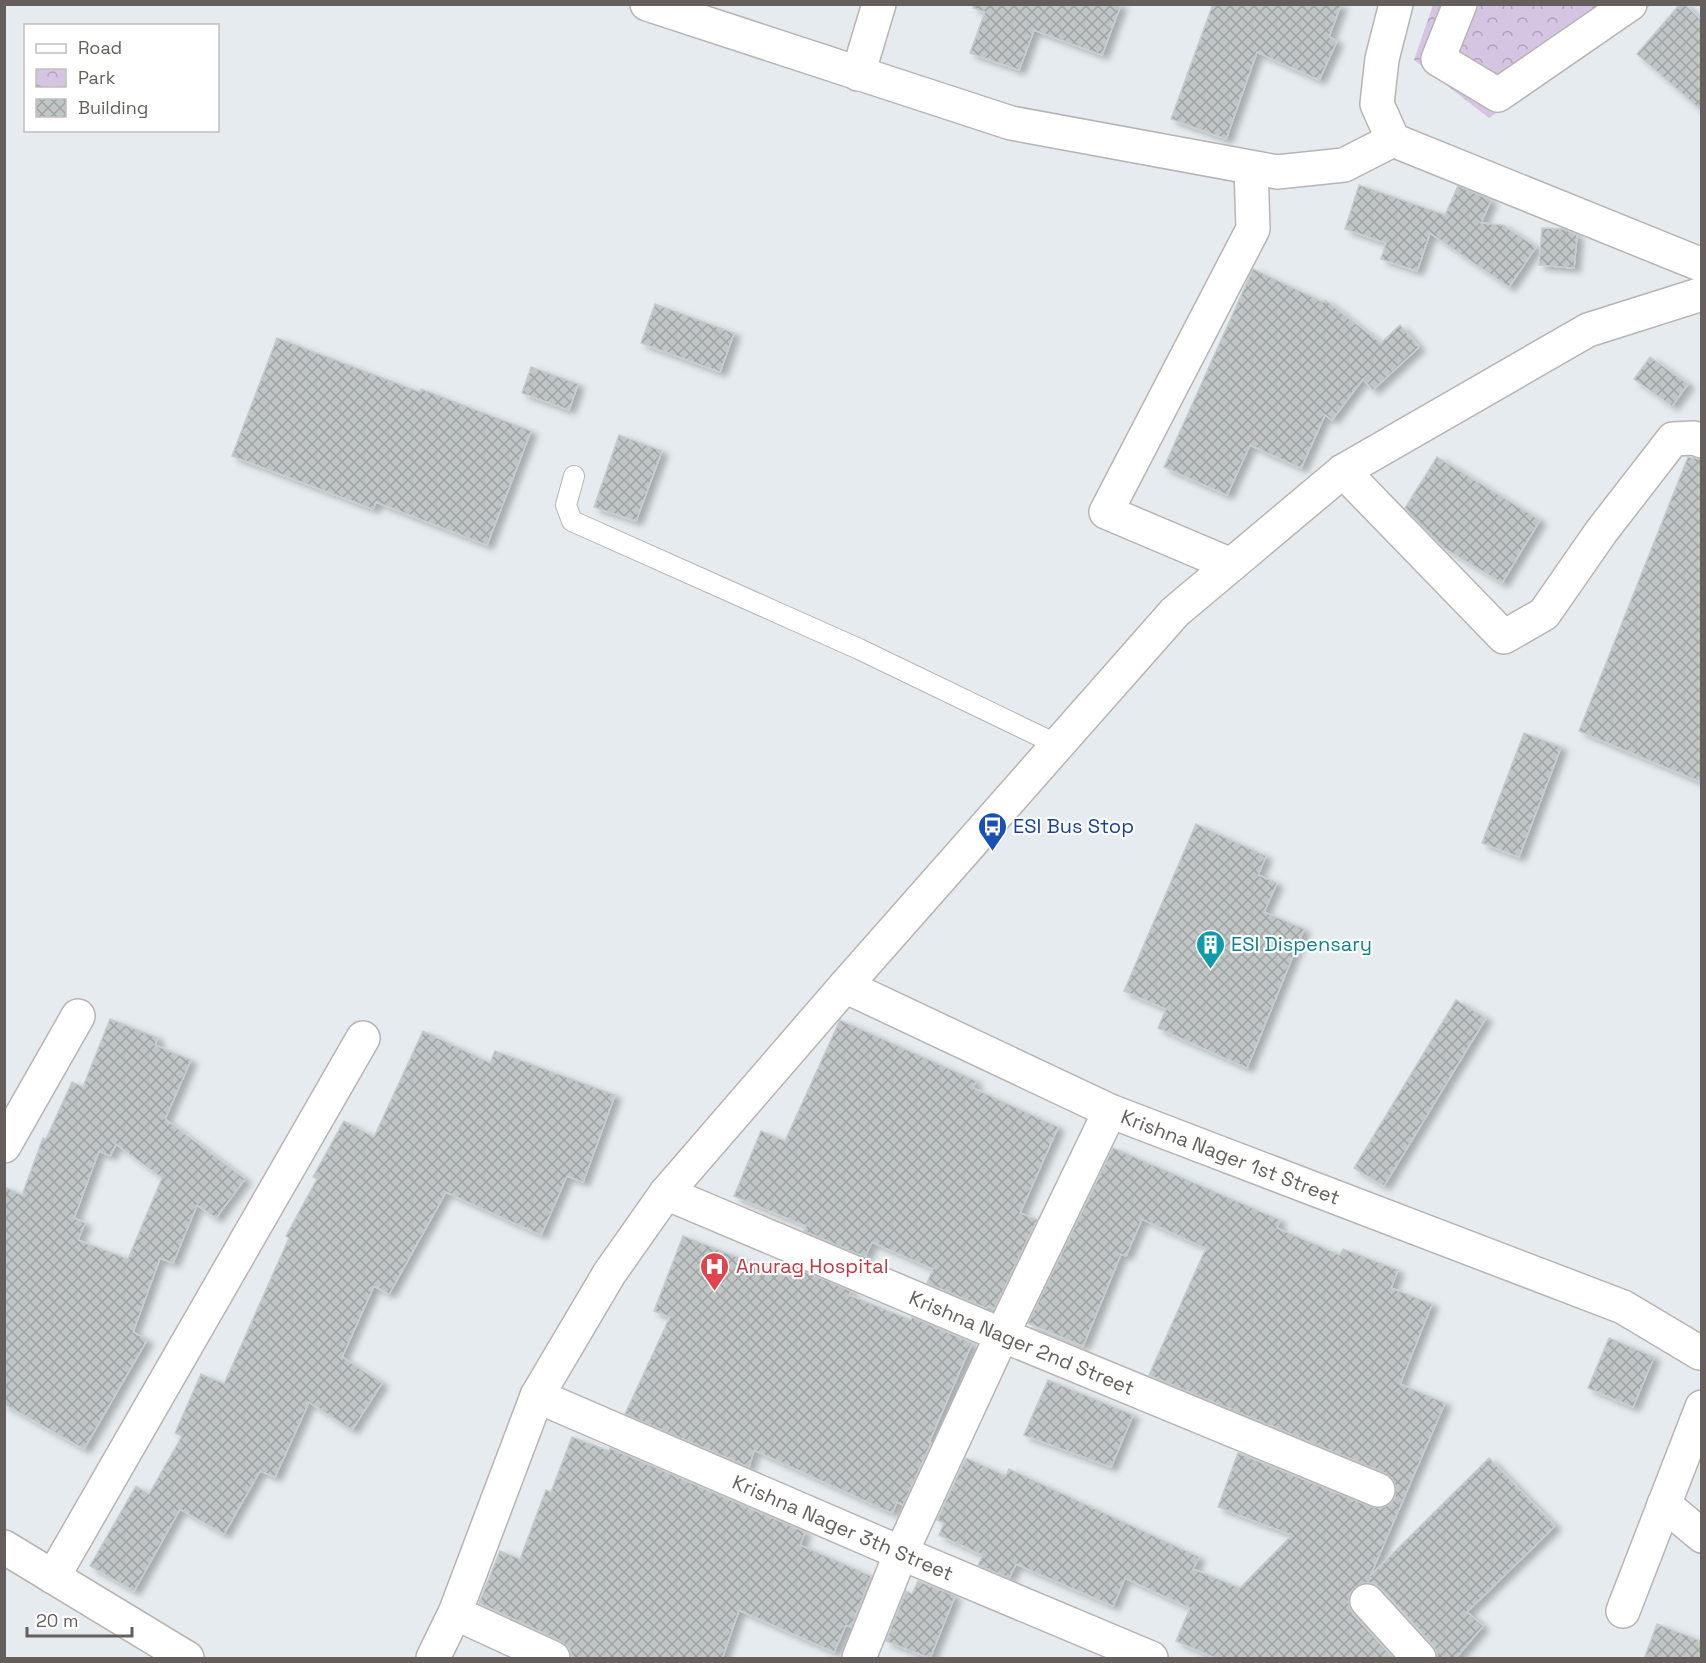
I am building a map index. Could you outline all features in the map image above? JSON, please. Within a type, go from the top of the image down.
[{"type":"street","points":[[647,4],[858,75],[1011,123],[1251,168],[1277,172],[1344,165],[1393,140]]},
{"type":"street","points":[[858,75],[879,4]]},
{"type":"street","points":[[1396,4],[1382,59],[1377,105],[1393,140],[1700,287]]},
{"type":"street","points":[[1460,4],[1438,59],[1498,95],[1630,4]]},
{"type":"street","points":[[1231,565],[1106,512],[1253,228],[1251,168]]},
{"type":"street","points":[[432,1659],[455,1613],[537,1396],[609,1274],[666,1194],[844,986],[1175,612],[1343,471],[1588,330],[1700,287]]},
{"type":"street","points":[[1343,471],[1504,637],[1544,614],[1601,532],[1673,439],[1694,438],[1701,441]]},
{"type":"street","name":"Krishna Nager 1st Street","points":[[844,986],[1110,1111],[1623,1307],[1701,1355]]},
{"type":"street","points":[[4,1146],[78,1016]]},
{"type":"street","points":[[53,1576],[363,1038]]},
{"type":"street","points":[[859,1659],[901,1553],[1002,1335],[1110,1111]]},
{"type":"street","name":"Krishna Nager 2nd Street","points":[[666,1194],[1378,1490]]},
{"type":"street","name":"Krishna Nager 3th Street","points":[[537,1396],[1151,1659]]},
{"type":"street","points":[[1623,1611],[1701,1407]]},
{"type":"street","points":[[1664,1504],[1701,1536]]},
{"type":"street","points":[[4,1547],[187,1659]]},
{"type":"street","points":[[1367,1601],[1419,1659]]},
{"type":"street","points":[[455,1613],[553,1659]]},
{"type":"lane","points":[[574,476],[566,505],[572,521],[859,649],[1058,745]]},
{"type":"green space","points":[[1433,5],[1651,5],[1489,118],[1414,60]]},
{"type":"building","points":[[974,4],[1121,4],[1102,55],[1034,30],[1019,70],[970,53],[985,12],[973,8]]},
{"type":"building","points":[[1213,4],[1341,4],[1329,37],[1337,41],[1319,80],[1257,52],[1226,139],[1171,119]]},
{"type":"building","points":[[1680,4],[1684,4],[1701,20],[1701,110],[1637,54]]},
{"type":"building","points":[[1359,185],[1445,215],[1458,186],[1491,200],[1481,223],[1503,225],[1536,247],[1509,287],[1430,233],[1417,271],[1381,259],[1386,243],[1345,229]]},
{"type":"building","points":[[1542,228],[1564,229],[1577,235],[1574,268],[1539,265]]},
{"type":"building","points":[[1253,269],[1323,302],[1325,300],[1381,343],[1400,325],[1419,347],[1373,390],[1363,379],[1332,420],[1325,415],[1301,468],[1250,445],[1227,495],[1164,467]]},
{"type":"building","points":[[655,304],[734,333],[720,372],[641,343]]},
{"type":"building","points":[[277,338],[531,431],[487,545],[376,502],[373,509],[232,456]]},
{"type":"building","points":[[1650,357],[1688,384],[1672,406],[1634,379]]},
{"type":"building","points":[[531,367],[578,384],[569,410],[522,393]]},
{"type":"building","points":[[619,435],[662,451],[636,521],[594,507]]},
{"type":"building","points":[[1437,457],[1540,520],[1502,583],[1444,548],[1405,508]]},
{"type":"building","points":[[1688,457],[1701,459],[1701,782],[1579,731]]},
{"type":"building","points":[[1524,733],[1561,747],[1519,857],[1482,843]]},
{"type":"building","name":"ESI Dispensary","points":[[1196,824],[1266,856],[1258,875],[1277,883],[1264,912],[1304,929],[1247,1068],[1158,1028],[1166,1009],[1124,991]]},
{"type":"building","points":[[1456,1000],[1486,1018],[1384,1186],[1354,1168]]},
{"type":"building","points":[[110,1019],[158,1038],[155,1045],[191,1060],[165,1119],[245,1179],[216,1218],[197,1205],[173,1263],[160,1258],[133,1332],[147,1340],[84,1449],[4,1404],[4,1187],[22,1195],[43,1138],[46,1139],[72,1082],[83,1087]],"holes":[[[116,1144],[162,1178],[128,1259],[78,1240],[85,1223],[74,1218],[99,1151],[110,1156]]]},
{"type":"building","points":[[840,1020],[976,1081],[973,1088],[1058,1127],[1020,1213],[1037,1220],[994,1309],[987,1306],[986,1308],[927,1283],[933,1269],[872,1242],[865,1257],[804,1231],[806,1226],[734,1196],[761,1131],[785,1141]]},
{"type":"building","points":[[423,1031],[490,1063],[495,1051],[615,1095],[583,1182],[567,1176],[541,1235],[446,1192],[389,1294],[374,1286],[342,1357],[382,1383],[352,1430],[309,1402],[275,1477],[260,1471],[224,1534],[180,1509],[134,1591],[90,1566],[136,1486],[149,1494],[182,1436],[175,1433],[201,1374],[224,1384],[289,1238],[286,1236],[317,1179],[313,1177],[344,1121],[374,1137]]},
{"type":"building","points":[[1113,1148],[1280,1220],[1277,1228],[1340,1255],[1343,1249],[1398,1270],[1391,1288],[1432,1304],[1400,1384],[1445,1403],[1370,1576],[1489,1458],[1555,1526],[1467,1612],[1483,1626],[1455,1659],[1437,1659],[1433,1645],[1381,1588],[1373,1583],[1364,1583],[1355,1587],[1349,1595],[1349,1606],[1353,1614],[1394,1659],[1218,1659],[1176,1641],[1190,1608],[1125,1578],[1113,1606],[1016,1564],[1009,1578],[978,1565],[983,1555],[939,1535],[944,1523],[937,1520],[966,1458],[1006,1476],[1009,1469],[1199,1557],[1193,1569],[1240,1588],[1292,1535],[1218,1507],[1238,1453],[1371,1507],[1381,1508],[1390,1504],[1395,1498],[1396,1487],[1392,1478],[1385,1473],[1149,1375],[1206,1248],[1142,1219],[1126,1256],[1121,1254],[1083,1346],[1028,1323]]},
{"type":"building","points":[[683,1236],[788,1277],[792,1266],[851,1291],[849,1295],[911,1320],[912,1317],[972,1343],[903,1505],[897,1502],[892,1513],[754,1450],[749,1467],[625,1414],[670,1317],[654,1311]]},
{"type":"building","points":[[1609,1338],[1654,1357],[1633,1407],[1588,1388]]},
{"type":"building","points":[[1048,1380],[1133,1415],[1111,1467],[1024,1435]]},
{"type":"building","points":[[572,1437],[609,1451],[610,1448],[805,1532],[800,1545],[871,1576],[851,1627],[846,1625],[834,1652],[739,1610],[722,1659],[577,1659],[561,1641],[479,1603],[500,1551],[520,1559],[546,1490],[551,1492]]},
{"type":"building","points":[[918,1581],[955,1596],[930,1658],[886,1641],[906,1591],[912,1594]]},
{"type":"building","points":[[1657,1624],[1701,1641],[1701,1659],[1644,1659]]},
{"type":"place","name":"ESI Bus Stop","points":[[992,852]]},
{"type":"place","name":"ESI Dispensary","points":[[1210,970]]},
{"type":"place","name":"Anurag Hospital","points":[[715,1292]]}]
